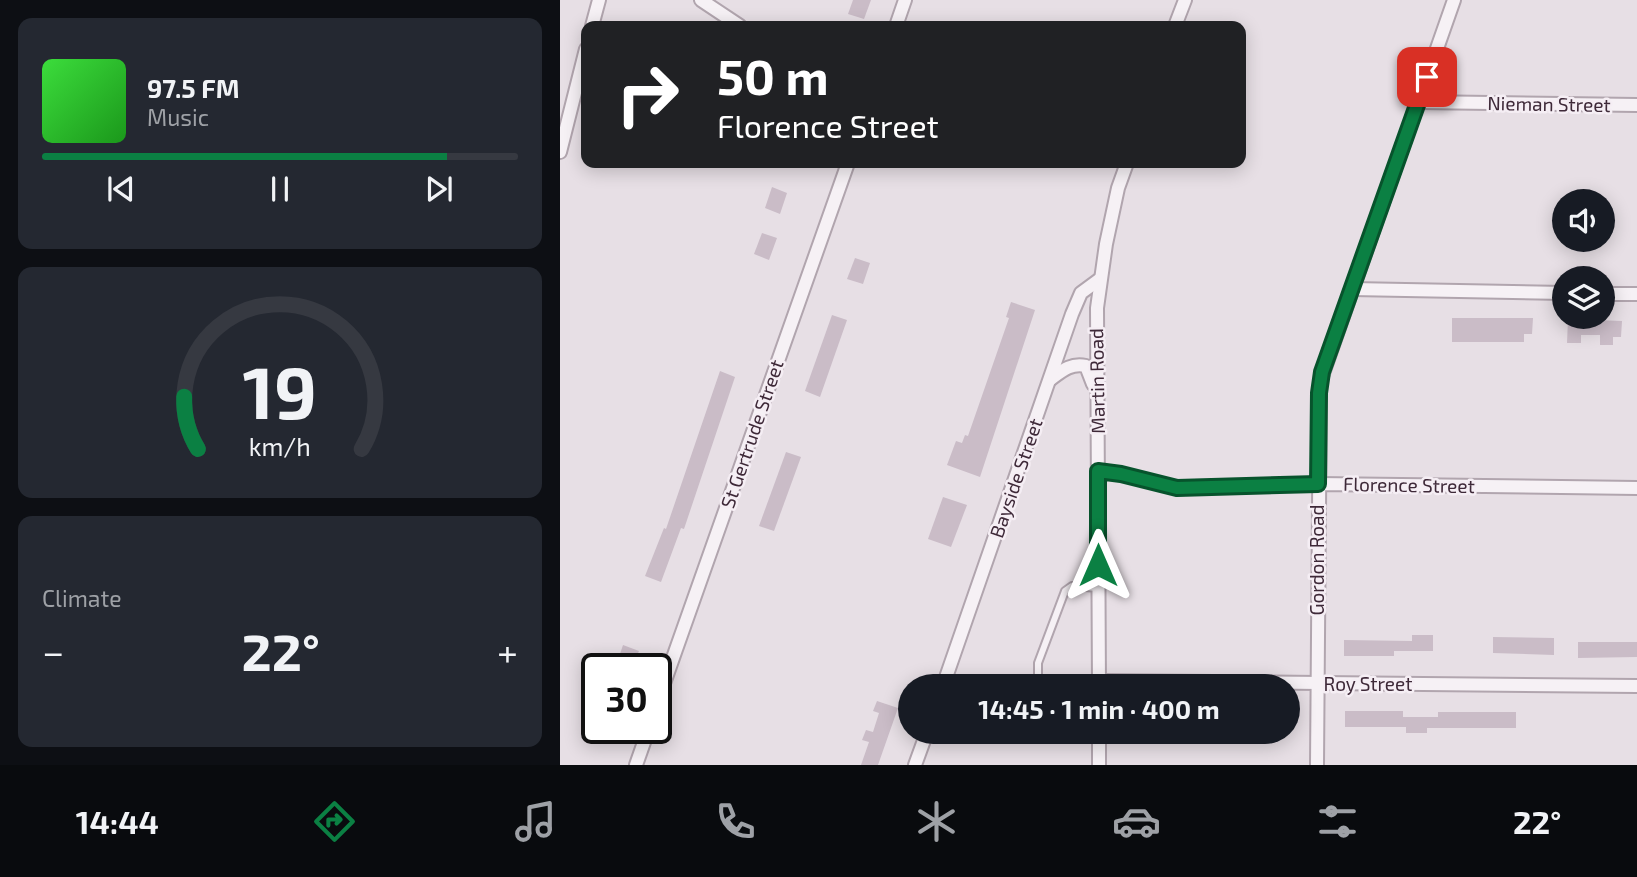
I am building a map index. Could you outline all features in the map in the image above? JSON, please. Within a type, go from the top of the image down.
[{"type":"street","points":[[593,21],[599,0]]},
{"type":"street","points":[[701,0],[732,21]]},
{"type":"street","points":[[898,21],[905,0]]},
{"type":"street","points":[[1177,21],[1185,0]]},
{"type":"street","name":"Gordon Road","points":[[1317,765],[1320,382],[1454,0]]},
{"type":"street","points":[[560,152],[581,69]]},
{"type":"street","name":"Nieman Street","points":[[1419,102],[1637,104]]},
{"type":"street","name":"St Gertrude Street","points":[[672,661],[846,168]]},
{"type":"street","name":"Martin Road","points":[[1099,674],[1097,308],[1111,216],[1125,168]]},
{"type":"street","name":"Bayside Street","points":[[947,674],[1051,379],[1056,357],[1082,293],[1100,279]]},
{"type":"street","points":[[1352,289],[1552,293]]},
{"type":"street","points":[[1615,294],[1637,294]]},
{"type":"street","points":[[1051,379],[1069,366],[1086,366],[1097,410]]},
{"type":"street","name":"Florence Street","points":[[1098,471],[1177,488],[1318,484],[1637,488]]},
{"type":"street","name":"Roy Street","points":[[1300,684],[1637,686]]},
{"type":"street","points":[[636,765],[643,744]]},
{"type":"street","points":[[915,765],[923,744]]},
{"type":"street","points":[[1099,744],[1099,765]]},
{"type":"lane","points":[[1038,674],[1038,663],[1066,590],[1072,586],[1098,588]]},
{"type":"building","points":[[853,0],[871,0],[864,19],[848,14]]},
{"type":"building","points":[[772,187],[787,193],[780,214],[765,208]]},
{"type":"building","points":[[762,233],[777,238],[769,260],[754,254]]},
{"type":"building","points":[[855,258],[870,263],[863,284],[847,279]]},
{"type":"building","points":[[1011,302],[1035,310],[980,477],[947,465],[956,441],[962,443],[965,435],[968,436],[1009,318],[1006,317]]},
{"type":"building","points":[[832,315],[847,320],[820,397],[805,391]]},
{"type":"building","points":[[1452,318],[1533,318],[1532,334],[1524,334],[1524,342],[1452,342]]},
{"type":"building","points":[[1615,321],[1622,321],[1621,337],[1613,337],[1613,345],[1600,345],[1600,335],[1581,335],[1581,343],[1567,343],[1568,329],[1615,329]]},
{"type":"building","points":[[720,371],[735,377],[684,529],[681,528],[661,582],[645,576],[664,528],[666,529]]},
{"type":"building","points":[[786,452],[801,457],[774,531],[759,526]]},
{"type":"building","points":[[943,497],[967,505],[951,547],[928,539]]},
{"type":"building","points":[[1412,635],[1433,635],[1433,651],[1394,651],[1394,656],[1344,656],[1344,640],[1412,641]]},
{"type":"building","points":[[1493,637],[1554,638],[1554,655],[1493,653]]},
{"type":"building","points":[[1578,642],[1637,642],[1637,657],[1578,658]]},
{"type":"building","points":[[623,645],[639,651],[638,653],[620,653]]},
{"type":"building","points":[[877,701],[898,708],[878,765],[861,765],[869,742],[862,740],[866,730],[873,732],[879,713],[873,711]]},
{"type":"building","points":[[1345,711],[1403,711],[1403,717],[1438,717],[1438,712],[1516,712],[1516,728],[1427,728],[1427,733],[1406,733],[1406,727],[1345,727]]},
{"type":"route","points":[[1098,565],[1098,471],[1177,488],[1318,484],[1319,393],[1322,372],[1427,77]]}]
